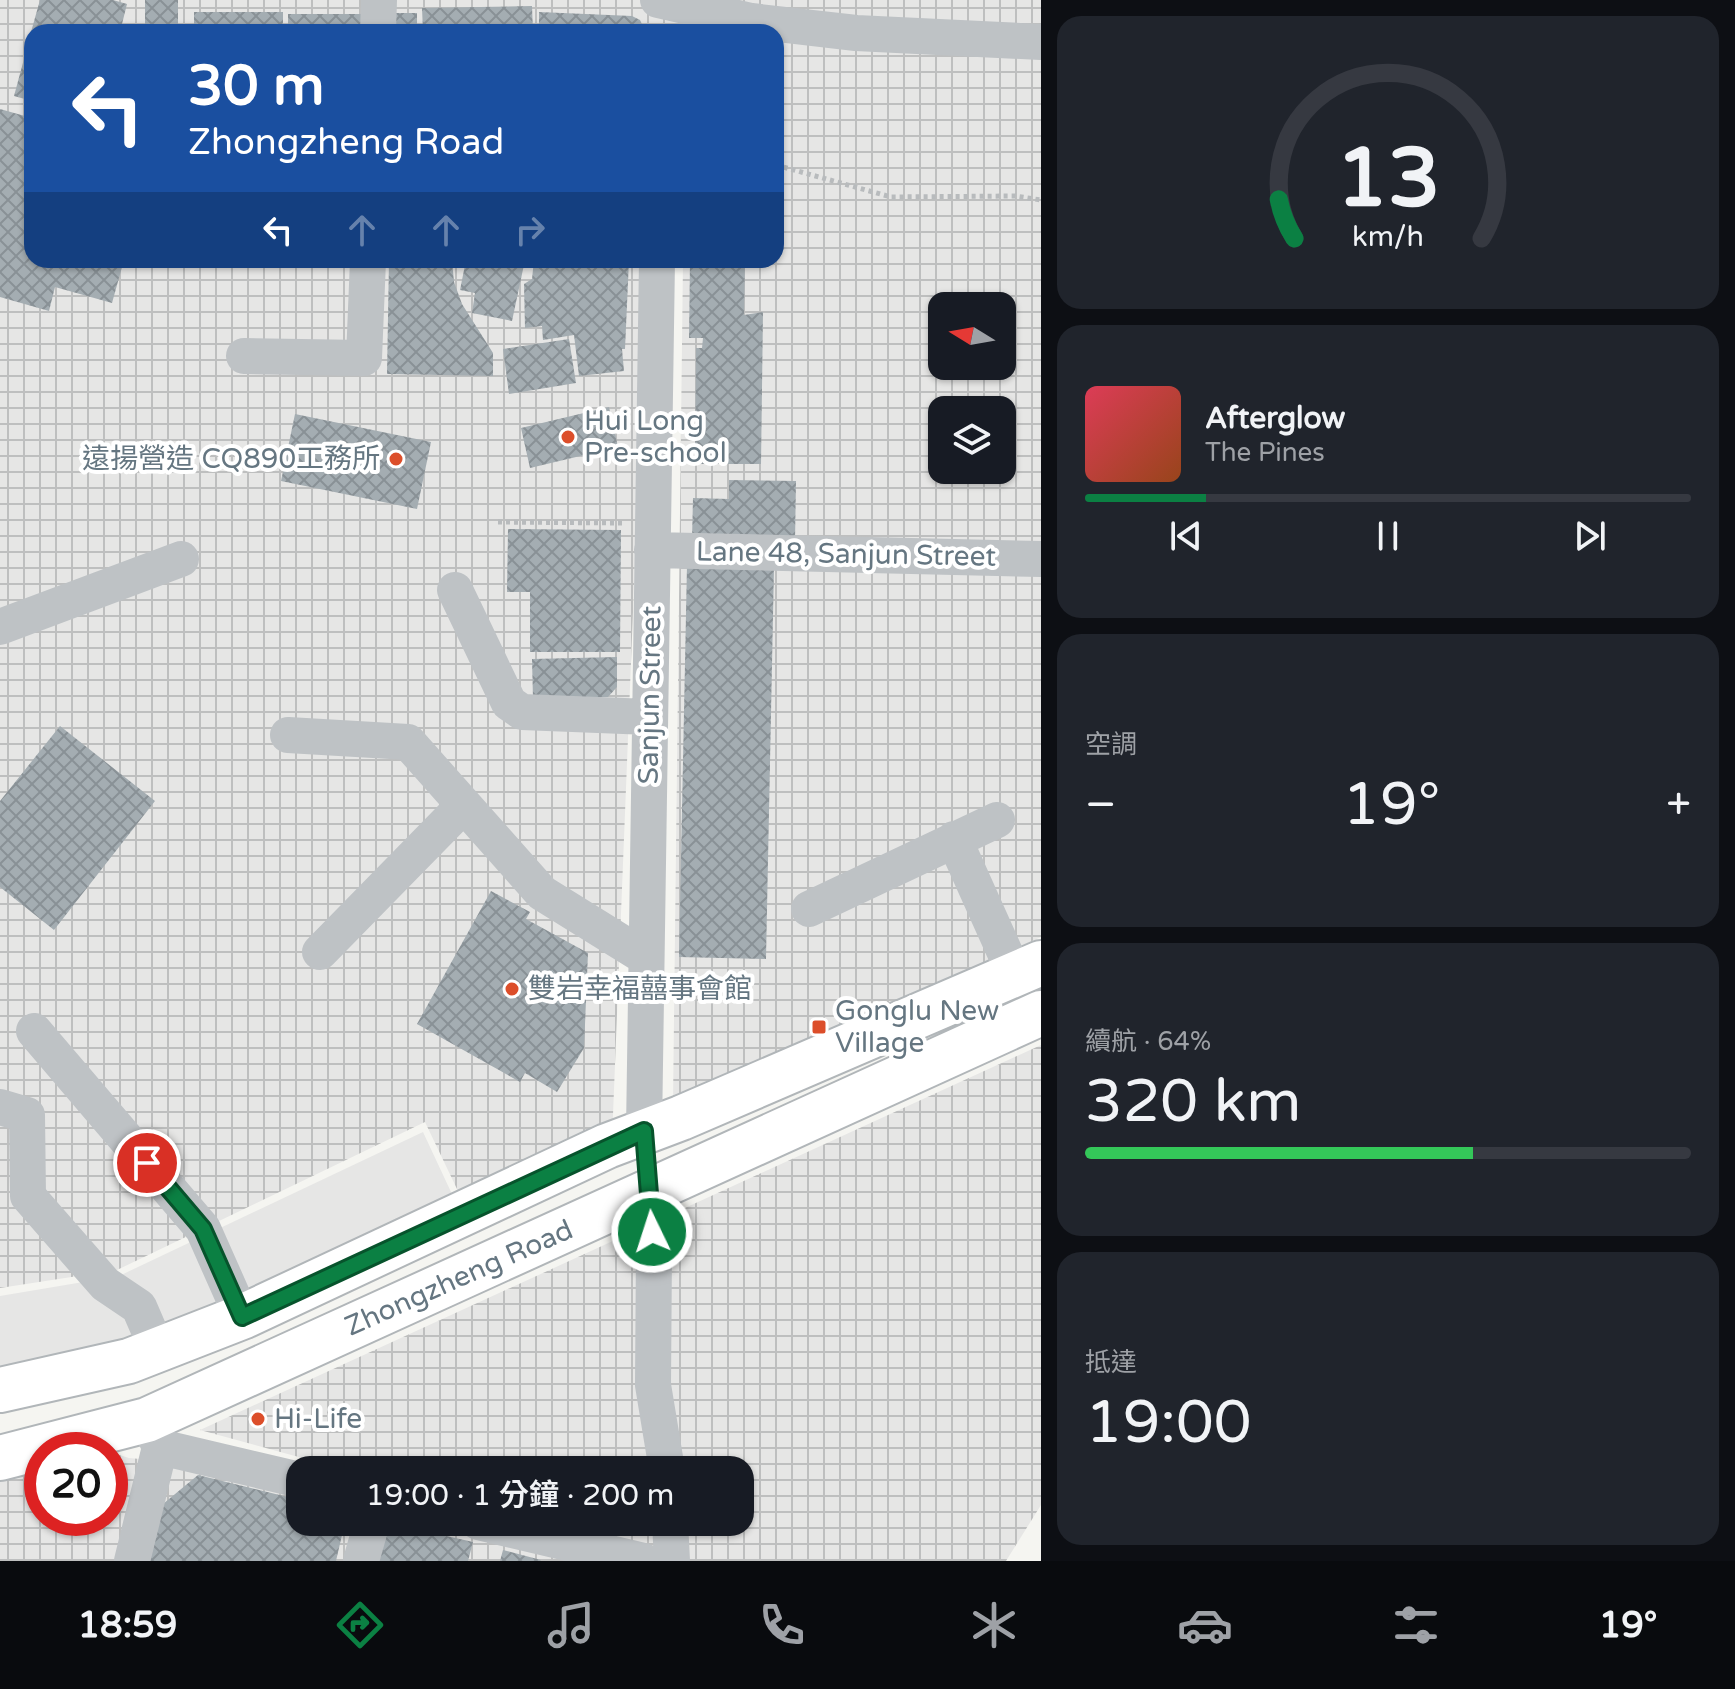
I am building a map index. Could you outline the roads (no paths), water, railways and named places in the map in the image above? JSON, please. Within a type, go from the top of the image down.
[{"type":"main road","name":"Zhongzheng Road","points":[[0,1390],[143,1356],[242,1317],[644,1131],[1028,969]]},
{"type":"main road","name":"Zhongzheng Road","points":[[0,1458],[153,1433],[650,1193],[1041,1013]]},
{"type":"main road","points":[[644,1131],[650,1193]]},
{"type":"main road","points":[[143,1356],[153,1433]]},
{"type":"street","points":[[378,24],[379,0]]},
{"type":"street","points":[[658,0],[704,14],[777,24]]},
{"type":"street","points":[[784,25],[856,33],[1041,42]]},
{"type":"street","points":[[244,356],[364,358],[368,268]]},
{"type":"street","name":"Sanjun Street","points":[[644,1131],[657,268]]},
{"type":"street","name":"Lane 48, Sanjun Street","points":[[652,536],[1041,559]]},
{"type":"street","points":[[0,627],[181,559]]},
{"type":"street","points":[[455,590],[509,703],[522,712],[649,717]]},
{"type":"street","points":[[288,735],[408,742],[542,893],[645,957]]},
{"type":"street","points":[[320,952],[464,805]]},
{"type":"street","points":[[809,909],[997,820]]},
{"type":"street","points":[[954,839],[1028,969]]},
{"type":"street","points":[[34,1031],[203,1229],[242,1317]]},
{"type":"street","points":[[0,1107],[27,1115],[28,1196],[105,1284],[139,1307],[143,1356]]},
{"type":"street","points":[[650,1193],[654,1248],[653,1385],[665,1456]]},
{"type":"street","points":[[132,1561],[153,1433],[286,1476]]},
{"type":"street","points":[[361,1561],[368,1536]]},
{"type":"street","points":[[527,1536],[598,1556],[644,1561]]},
{"type":"street","points":[[671,1536],[672,1561]]},
{"type":"place","name":"Hui Long Pre-school","points":[[568,437]]},
{"type":"place","name":"遠揚營造 CQ890工務所","points":[[396,459]]},
{"type":"place","name":"雙岩幸福囍事會館","points":[[512,989]]},
{"type":"place","name":"Gonglu New Village","points":[[819,1027]]},
{"type":"place","name":"Hi-Life","points":[[258,1419]]}]
